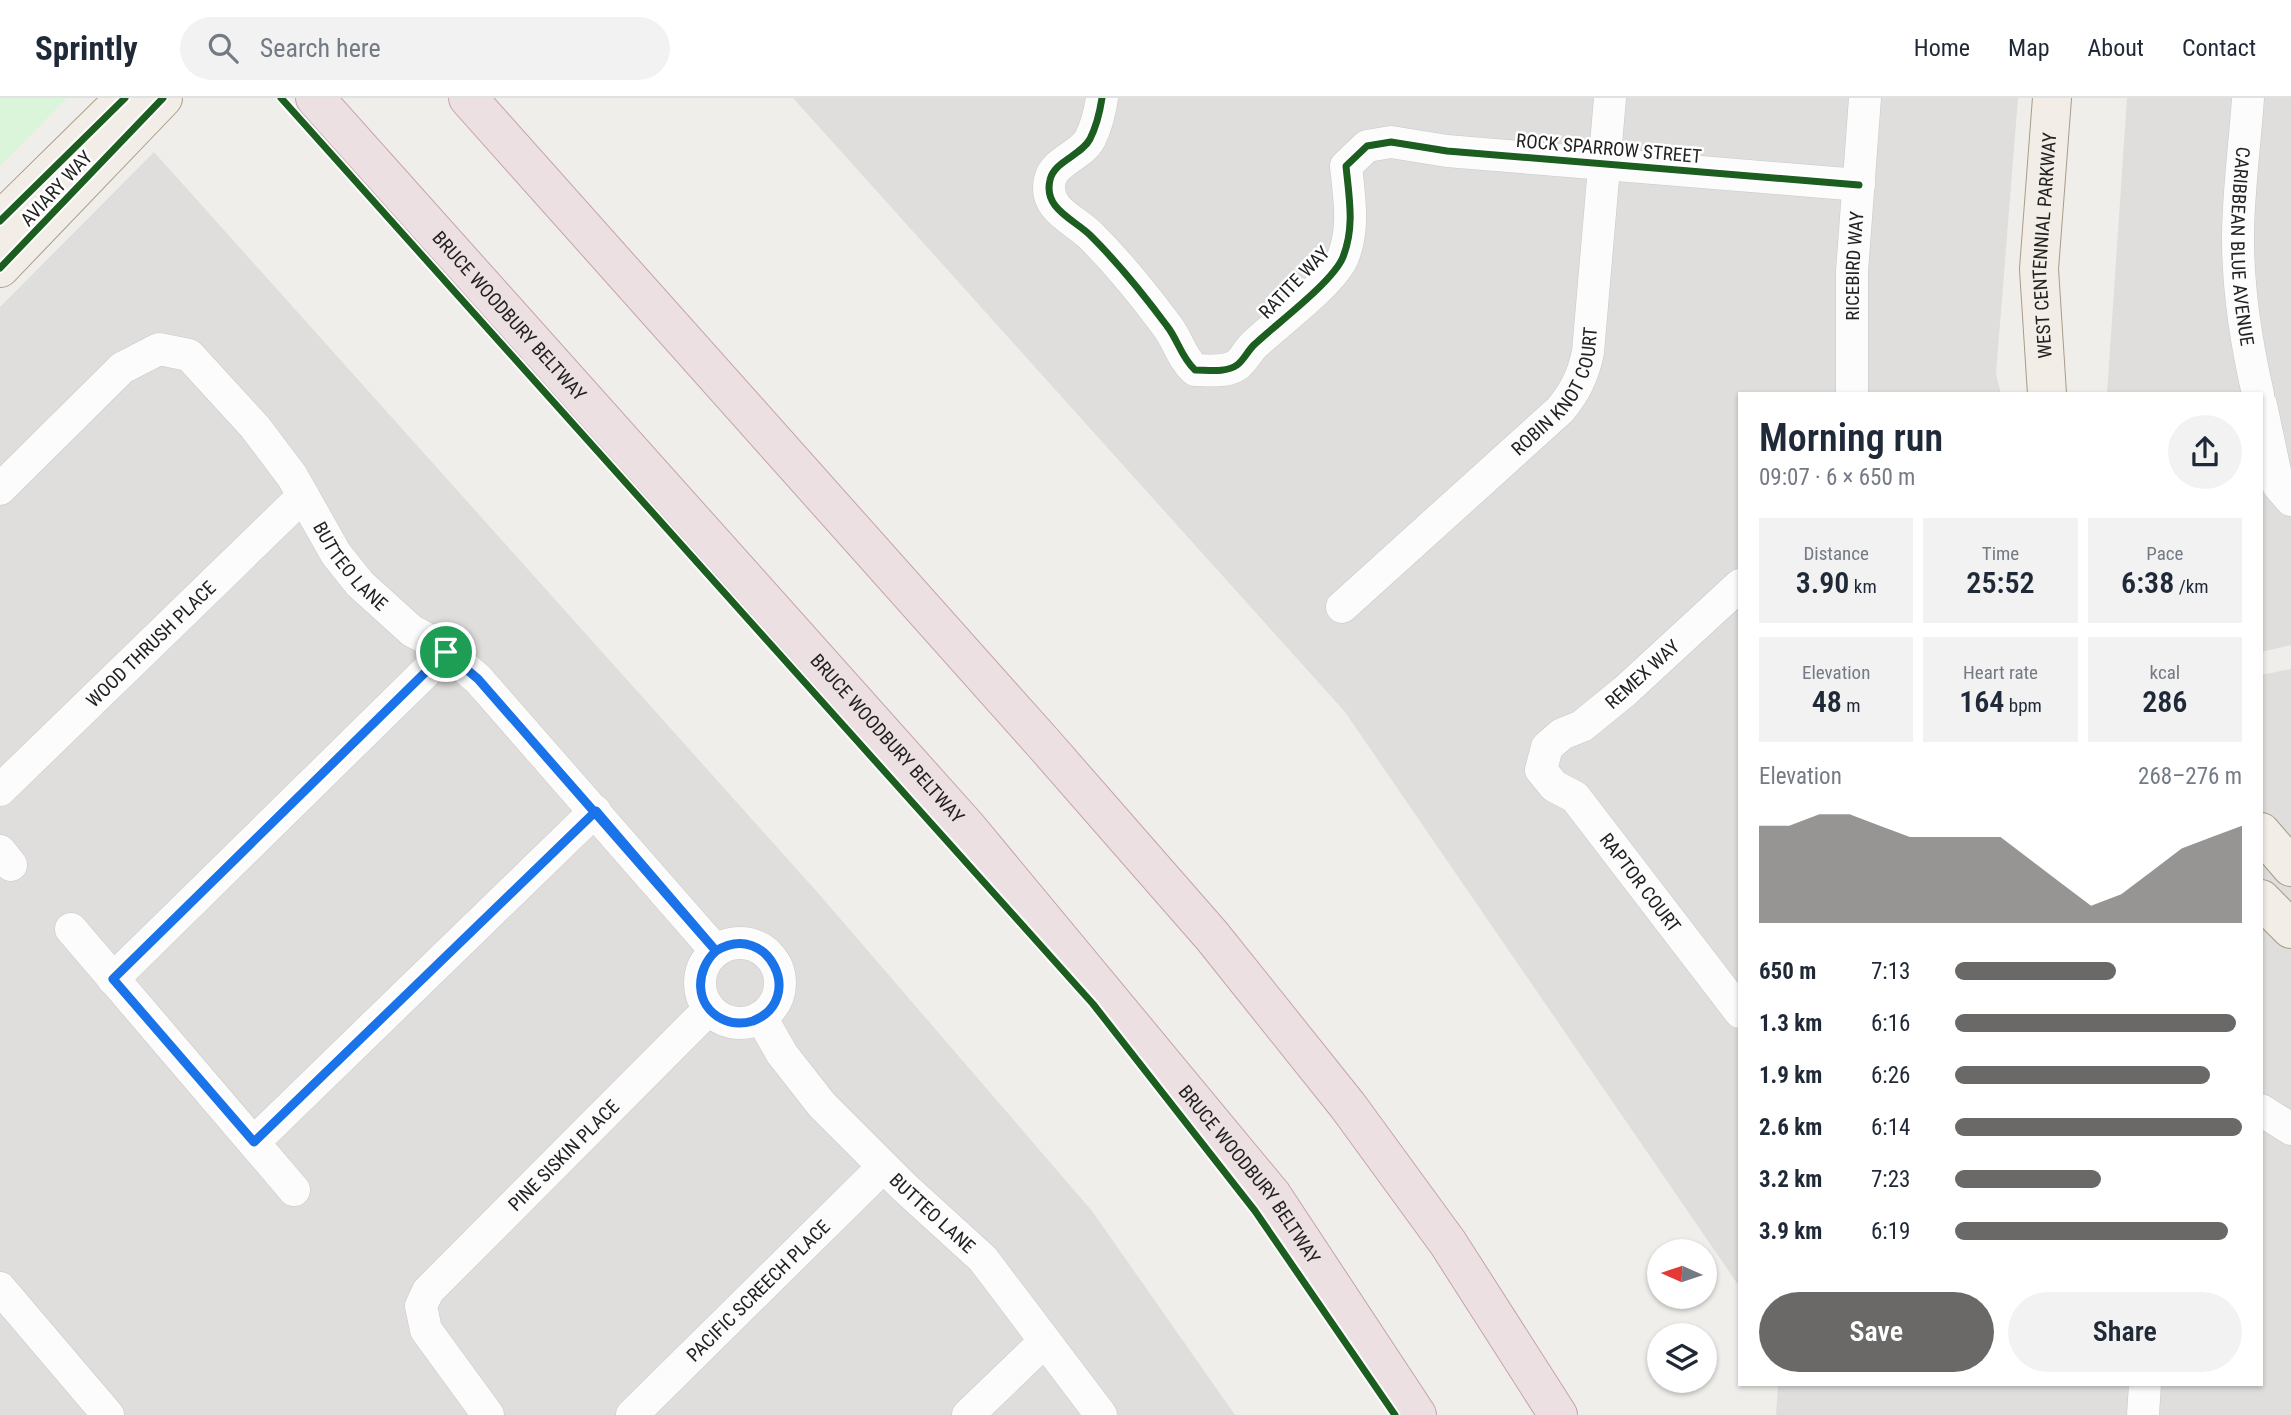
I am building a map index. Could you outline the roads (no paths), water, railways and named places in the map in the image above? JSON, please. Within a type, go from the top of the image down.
[{"type":"highway","name":"BRUCE WOODBURY BELTWAY","points":[[315,98],[966,825],[1272,1195],[1417,1415]]},
{"type":"highway","points":[[468,98],[1212,936],[1348,1106],[1448,1243],[1558,1415]]},
{"type":"main road","name":"AVIARY WAY","points":[[0,221],[125,98]]},
{"type":"main road","name":"AVIARY WAY","points":[[0,268],[163,98]]},
{"type":"main road","name":"WEST CENTENNIAL PARKWAY","points":[[2046,392],[2039,269],[2052,98]]},
{"type":"main road","points":[[2263,834],[2291,867]]},
{"type":"main road","points":[[2263,901],[2291,929]]},
{"type":"street","name":"RATITE WAY","points":[[1102,98],[1090,140],[1073,158],[1056,167],[1049,181],[1051,200],[1059,212],[1090,235],[1167,326],[1184,360],[1195,370],[1217,370],[1238,365],[1245,354],[1300,304],[1342,260],[1349,235],[1351,199],[1346,166],[1359,151]]},
{"type":"street","name":"ROBIN KNOT COURT","points":[[1342,607],[1560,410],[1573,395],[1583,376],[1588,352],[1611,98]]},
{"type":"street","name":"RICEBIRD WAY","points":[[1852,392],[1852,271],[1865,98]]},
{"type":"street","name":"CARIBBEAN BLUE AVENUE","points":[[2248,98],[2238,237],[2239,275],[2248,352],[2258,392]]},
{"type":"street","name":"ROCK SPARROW STREET","points":[[1359,151],[1378,142],[1391,142],[1447,151],[1859,186]]},
{"type":"street","name":"BUTTEO LANE","points":[[0,489],[121,368],[141,355],[159,349],[176,350],[189,355],[254,427],[292,476],[336,554],[360,584],[412,631],[446,652],[478,679],[716,951]]},
{"type":"street","points":[[2263,414],[2278,485],[2291,500]]},
{"type":"street","name":"WOOD THRUSH PLACE","points":[[0,790],[303,496]]},
{"type":"street","name":"REMEX WAY","points":[[1544,759],[1547,747],[1562,734],[1582,726],[1625,691],[1738,587]]},
{"type":"street","points":[[113,979],[446,652]]},
{"type":"street","name":"RAPTOR COURT","points":[[1544,759],[1541,770],[1554,786],[1575,797],[1738,1009]]},
{"type":"street","points":[[254,1142],[596,811]]},
{"type":"street","points":[[71,929],[294,1190]]},
{"type":"street","points":[[731,944],[746,944],[771,959],[779,977],[778,992],[773,1006],[761,1017],[748,1022],[733,1023],[720,1018],[709,1009],[701,995],[701,975],[706,961],[716,951],[731,944]]},
{"type":"street","name":"PINE SISKIN PLACE","points":[[488,1415],[426,1330],[421,1306],[438,1278],[709,1009]]},
{"type":"street","name":"BUTTEO LANE","points":[[761,1017],[801,1080],[883,1167],[983,1259],[1101,1415]]},
{"type":"street","points":[[2263,1111],[2291,1129]]},
{"type":"street","name":"PACIFIC SCREECH PLACE","points":[[632,1415],[883,1167]]},
{"type":"street","points":[[0,1288],[108,1415]]},
{"type":"street","points":[[968,1415],[1045,1341]]},
{"type":"street","points":[[2143,1415],[2145,1386]]}]
